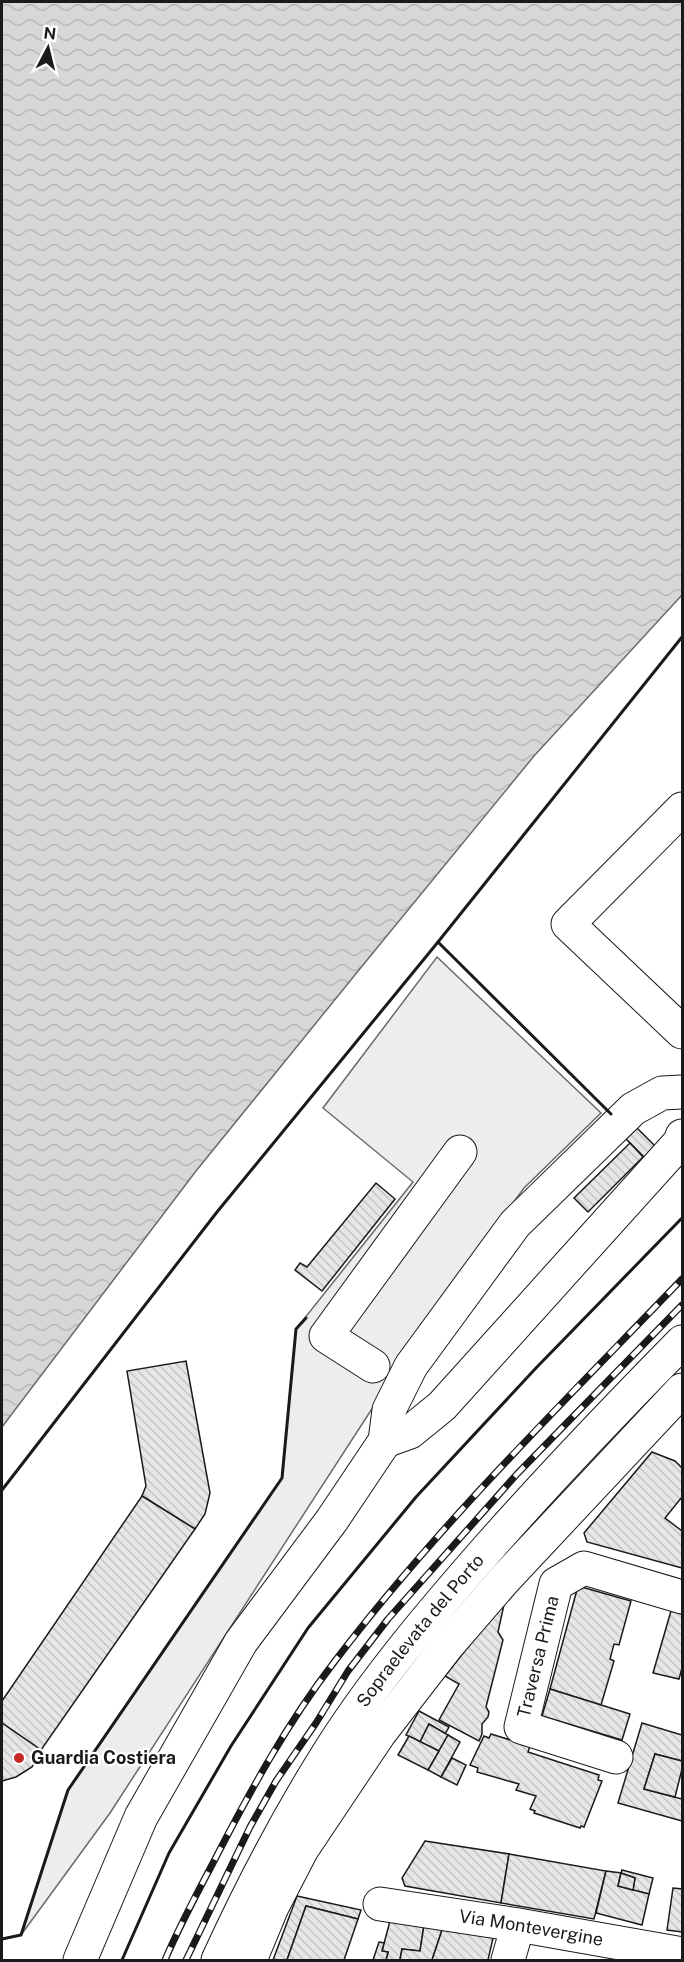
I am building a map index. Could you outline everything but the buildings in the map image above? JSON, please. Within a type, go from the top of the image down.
[{"type":"street","points":[[682,809],[568,924],[682,1032]]},
{"type":"street","points":[[80,1960],[141,1817],[241,1642],[332,1520],[385,1442],[389,1410],[411,1366],[515,1224],[633,1109],[662,1093],[682,1092]]},
{"type":"street","points":[[385,1442],[410,1432],[442,1406],[672,1151],[682,1136]]},
{"type":"street","points":[[373,1366],[326,1336],[460,1152]]},
{"type":"street","name":"Sopraelevata del Porto","points":[[218,1960],[268,1856],[299,1801],[332,1748],[398,1655],[437,1606],[514,1519],[682,1342]]},
{"type":"street","name":"Sopraelevata del Porto","points":[[250,1960],[272,1907],[302,1850],[379,1734],[447,1646],[504,1580],[682,1390]]},
{"type":"street","name":"Traversa Prima","points":[[616,1757],[521,1727],[556,1584],[584,1568],[682,1597]]},
{"type":"street","name":"Via Montevergine","points":[[380,1904],[518,1925],[682,1954]]},
{"type":"street","points":[[508,1960],[518,1925]]},
{"type":"shaded area","points":[[437,957],[601,1113],[524,1188],[449,1290],[110,1813],[21,1935],[68,1790],[282,1478],[296,1329],[413,1182],[323,1108]]},
{"type":"water","points":[[2,2],[682,2],[682,595],[534,756],[363,965],[196,1171],[2,1427]]},
{"type":"railway","points":[[165,1960],[194,1899],[255,1785],[301,1709],[335,1661],[416,1561],[459,1513],[547,1418],[682,1279]]},
{"type":"railway","points":[[186,1960],[250,1827],[276,1781],[348,1671],[388,1619],[517,1474],[682,1305]]},
{"type":"wall","points":[[2,1490],[217,1212],[438,942],[682,637]]},
{"type":"wall","points":[[438,942],[611,1114]]},
{"type":"wall","points":[[122,1960],[169,1853],[231,1746],[308,1628],[416,1497],[536,1368],[682,1218]]},
{"type":"wall","points":[[2,1939],[21,1935],[68,1790],[282,1478],[296,1329],[306,1318]]},
{"type":"place","name":"Guardia Costiera","points":[[19,1758]]}]
